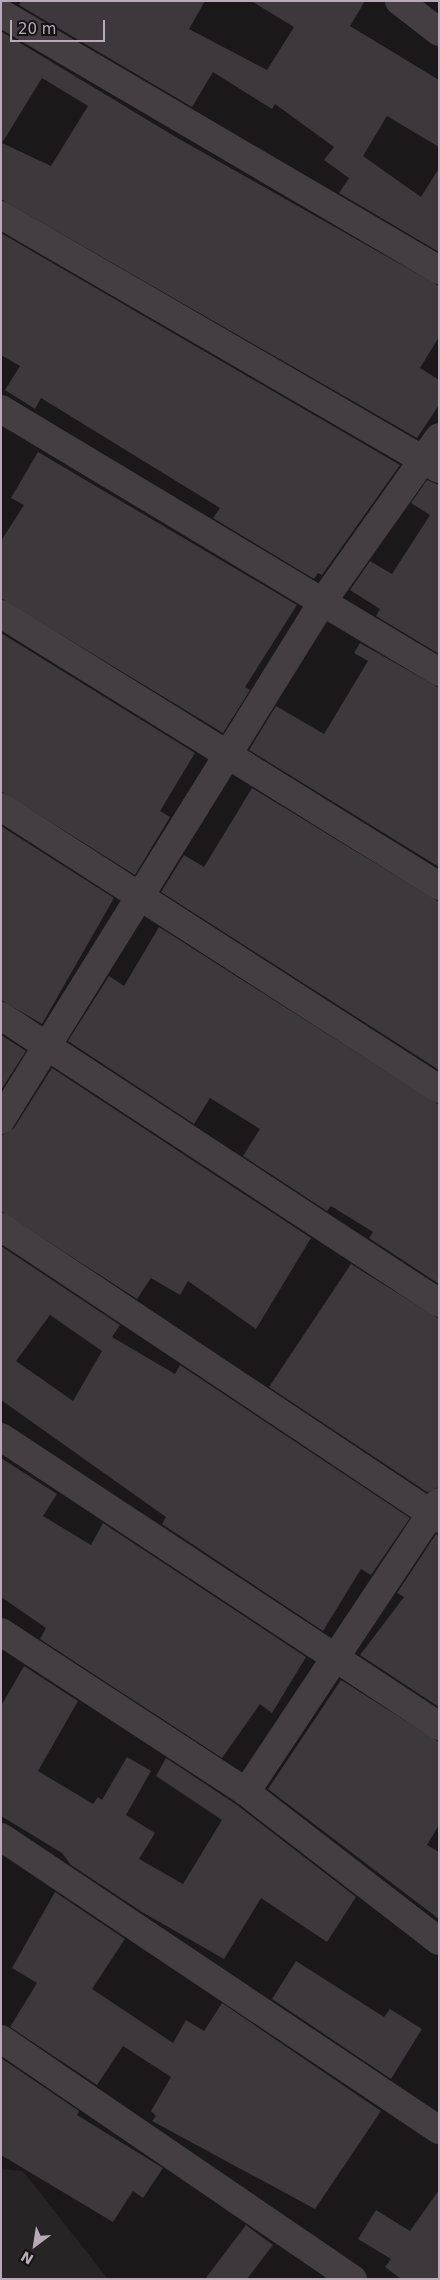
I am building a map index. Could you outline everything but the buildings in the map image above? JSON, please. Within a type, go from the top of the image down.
[{"type":"street","points":[[399,1],[439,32]]},
{"type":"street","points":[[1,13],[439,270]]},
{"type":"street","points":[[1,215],[434,455],[323,601],[226,756],[50,1047],[1,1120]]},
{"type":"street","points":[[1,409],[439,672]]},
{"type":"street","points":[[1,614],[226,756],[439,886]]},
{"type":"street","points":[[1,807],[143,896],[439,1089]]},
{"type":"street","points":[[1,1016],[439,1304]]},
{"type":"street","points":[[1,1227],[436,1512],[335,1658],[246,1792]]},
{"type":"street","points":[[1,1437],[439,1726]]},
{"type":"street","points":[[1,1632],[246,1792],[439,1942]]},
{"type":"street","points":[[1,1837],[439,2130]]},
{"type":"street","points":[[1,2039],[353,2279]]},
{"type":"shaded area","points":[[1,2169],[23,2171],[108,2279],[1,2279]]}]
